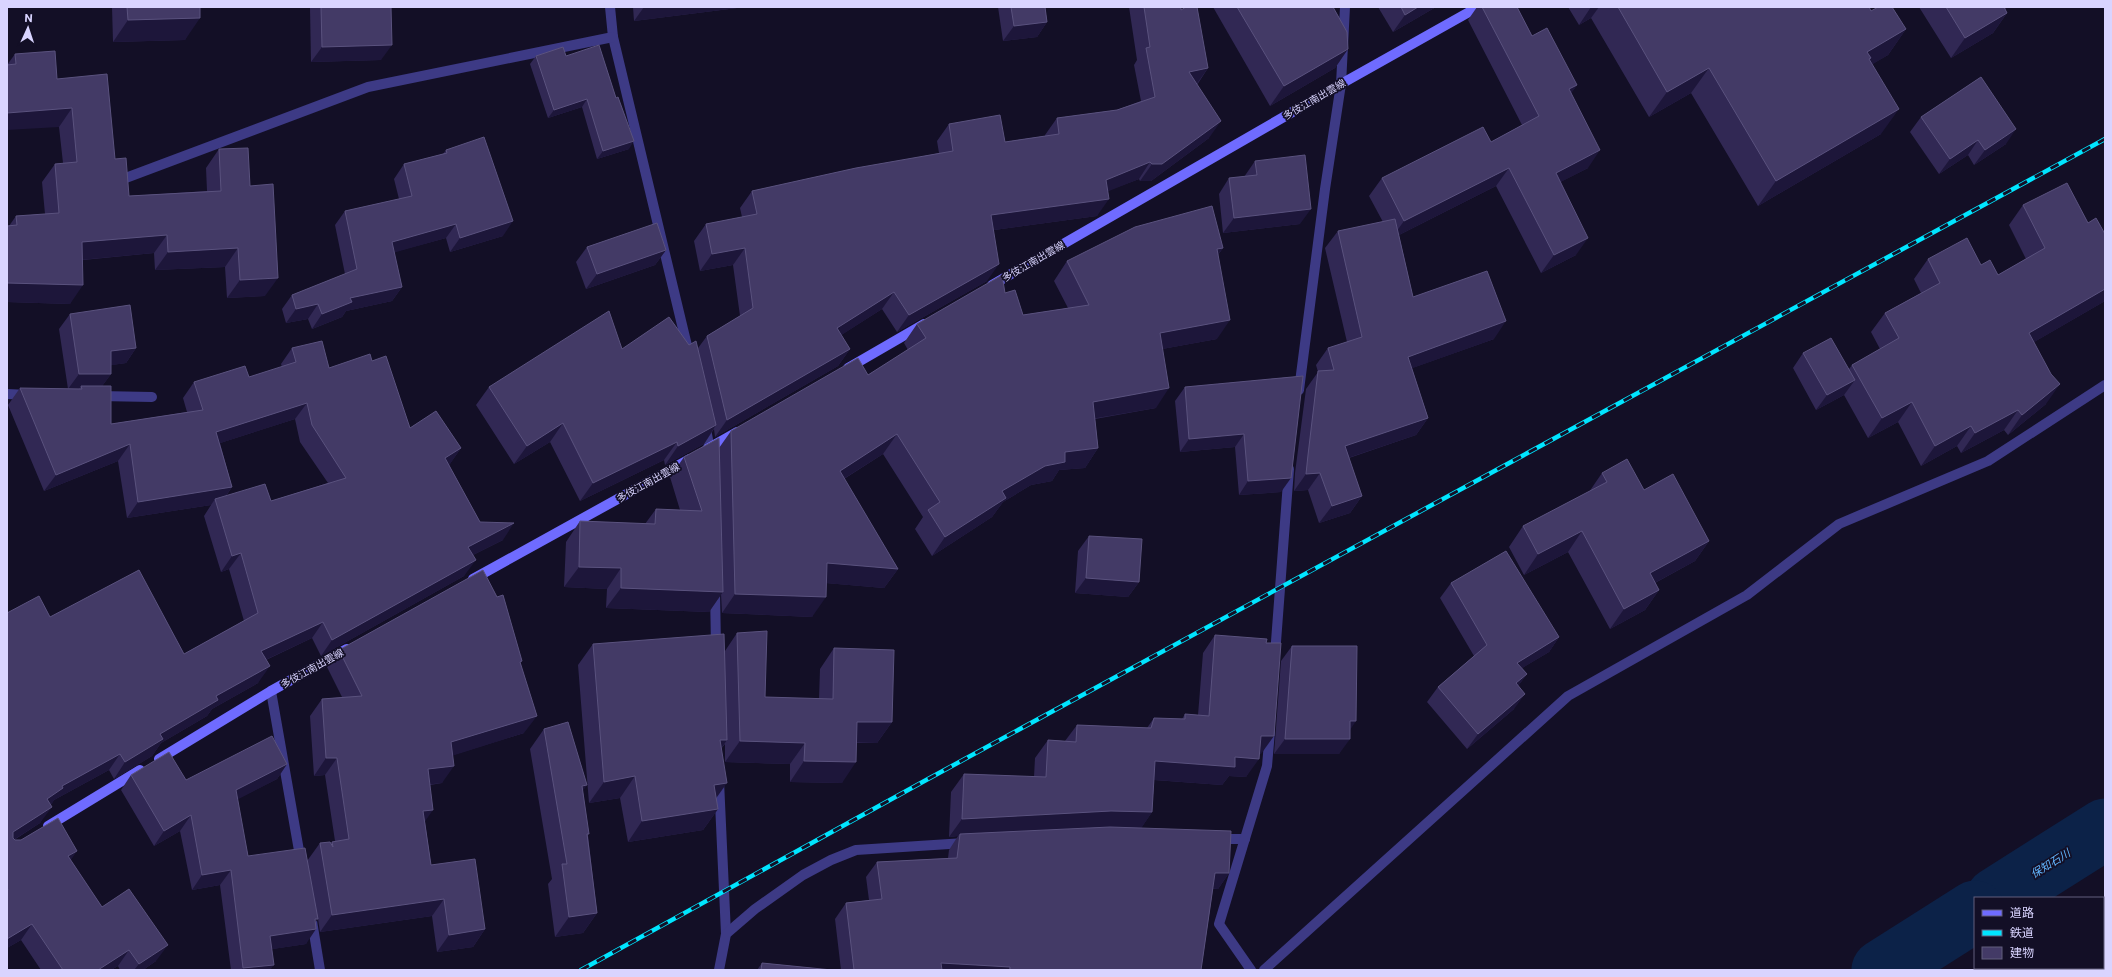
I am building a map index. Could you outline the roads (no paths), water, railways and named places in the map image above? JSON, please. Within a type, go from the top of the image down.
[{"type":"main road","name":"多伎江南出雲線","points":[[981,291],[1478,7]]},
{"type":"main road","points":[[842,371],[932,319]]},
{"type":"main road","name":"多伎江南出雲線","points":[[467,582],[745,427]]},
{"type":"main road","name":"多伎江南出雲線","points":[[41,831],[271,691],[355,644]]},
{"type":"street","points":[[610,7],[613,37],[691,364]]},
{"type":"street","points":[[1298,401],[1325,189],[1341,84],[1345,7]]},
{"type":"street","points":[[123,179],[368,87],[613,37]]},
{"type":"street","points":[[1264,970],[1568,696],[1747,595],[1839,524],[1988,461],[2103,391]]},
{"type":"street","points":[[7,394],[38,395]]},
{"type":"street","points":[[91,396],[152,397]]},
{"type":"street","points":[[704,417],[711,447],[711,463]]},
{"type":"street","points":[[1275,665],[1291,456]]},
{"type":"street","points":[[714,582],[716,661]]},
{"type":"street","points":[[271,691],[303,869]]},
{"type":"street","points":[[1251,970],[1219,924],[1267,766],[1271,719]]},
{"type":"street","points":[[719,771],[726,934],[719,970]]},
{"type":"street","points":[[1206,839],[1245,840]]},
{"type":"street","points":[[726,934],[755,910],[803,875],[856,850],[979,842]]},
{"type":"street","points":[[310,908],[320,970]]},
{"type":"waterway","name":"保知石川","points":[[1998,897],[2105,829]]},
{"type":"waterway","name":"保知石川","points":[[1882,970],[1974,912]]},
{"type":"railway","points":[[581,970],[928,779],[2105,139]]}]
